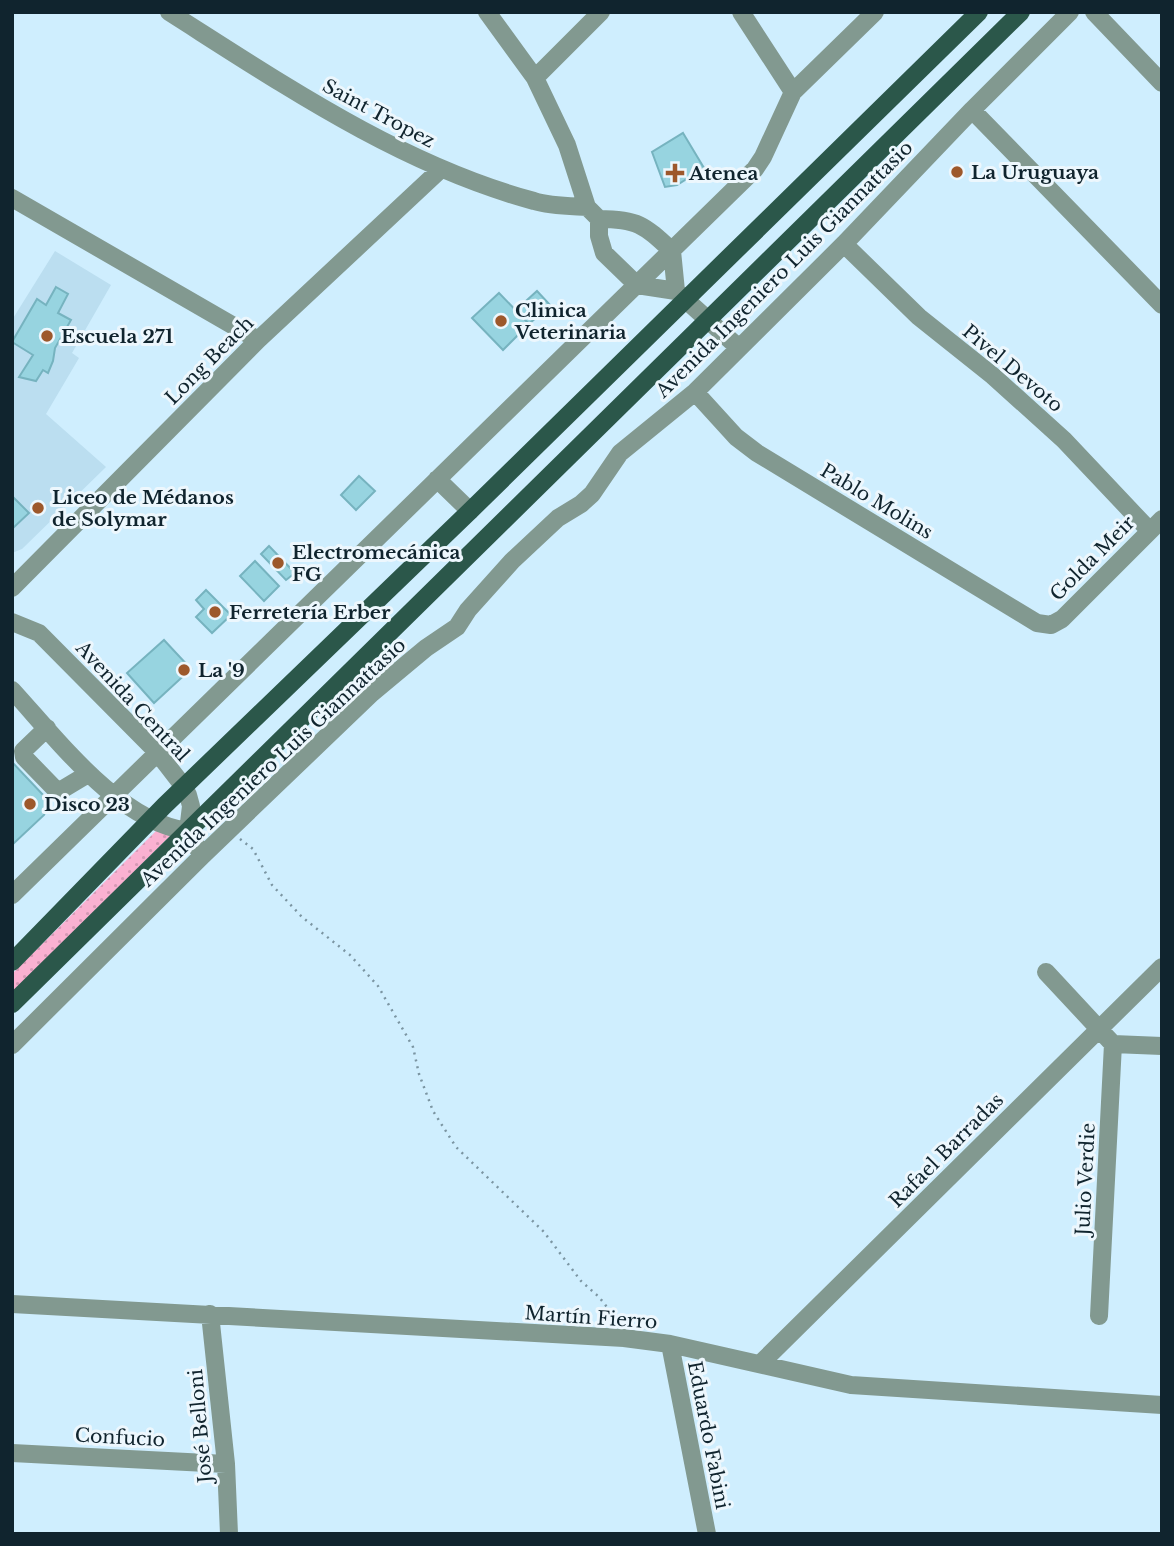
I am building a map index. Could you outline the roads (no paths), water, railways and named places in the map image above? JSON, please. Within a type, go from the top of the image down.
[{"type":"main road","name":"Avenida Ingeniero Luis Giannattasio","points":[[12,962],[152,818],[470,511],[681,295],[979,12]]},
{"type":"main road","name":"Avenida Ingeniero Luis Giannattasio","points":[[12,1004],[1021,12]]},
{"type":"street","name":"Saint Tropez","points":[[169,12],[324,110],[441,169],[536,202],[645,226],[672,251]]},
{"type":"street","points":[[487,12],[535,78],[567,145],[593,213],[604,253],[637,285],[681,295],[739,348]]},
{"type":"street","points":[[535,78],[601,12]]},
{"type":"street","points":[[741,12],[793,92]]},
{"type":"street","points":[[12,895],[755,169],[793,92],[876,12]]},
{"type":"street","name":"Avenida Ingeniero Luis Giannattasio","points":[[12,1045],[202,856],[372,693],[426,648],[457,627],[468,610],[512,561],[558,518],[592,494],[620,453],[695,392],[1070,12]]},
{"type":"street","points":[[1094,12],[1162,83]]},
{"type":"street","points":[[972,110],[1162,305]]},
{"type":"street","name":"Long Beach","points":[[12,587],[258,340],[441,169]]},
{"type":"street","points":[[12,198],[258,340]]},
{"type":"street","name":"Pivel Devoto","points":[[844,244],[919,317],[993,376],[1155,525]]},
{"type":"street","points":[[672,251],[681,295]]},
{"type":"street","name":"Pablo Molins","points":[[695,392],[736,437],[773,463],[1037,623],[1051,625]]},
{"type":"street","points":[[437,479],[470,511]]},
{"type":"street","name":"Golda Meir","points":[[1051,625],[1062,619],[1155,525]]},
{"type":"street","name":"Avenida Central","points":[[12,622],[39,633],[157,752],[184,787],[191,806],[188,831],[202,856]]},
{"type":"street","points":[[12,690],[88,774],[113,796],[171,828],[188,831]]},
{"type":"street","points":[[47,728],[23,751],[24,757],[57,790],[88,774]]},
{"type":"street","name":"Rafael Barradas","points":[[761,1363],[1162,967]]},
{"type":"street","points":[[1046,972],[1113,1044],[1162,1046]]},
{"type":"street","name":"Julio Verdie","points":[[1099,1316],[1113,1044]]},
{"type":"street","name":"Martín Fierro","points":[[12,1304],[624,1338],[670,1344],[851,1385],[1162,1405]]},
{"type":"street","name":"José Belloni","points":[[211,1314],[226,1464],[229,1534]]},
{"type":"street","name":"Eduardo Fabini","points":[[670,1344],[707,1534]]},
{"type":"street","name":"Confucio","points":[[12,1453],[226,1464]]},
{"type":"place","name":"La Uruguaya","points":[[957,172]]},
{"type":"place","name":"Atenea","points":[[675,173]]},
{"type":"place","name":"Clinica Veterinaria","points":[[501,321]]},
{"type":"place","name":"Escuela 271","points":[[47,336]]},
{"type":"place","name":"Liceo de Médanos de Solymar","points":[[38,508]]},
{"type":"place","name":"Electromecánica FG","points":[[278,563]]},
{"type":"place","name":"Ferretería Erber","points":[[215,612]]},
{"type":"place","name":"La '9","points":[[184,670]]},
{"type":"place","name":"Disco 23","points":[[30,804]]}]
